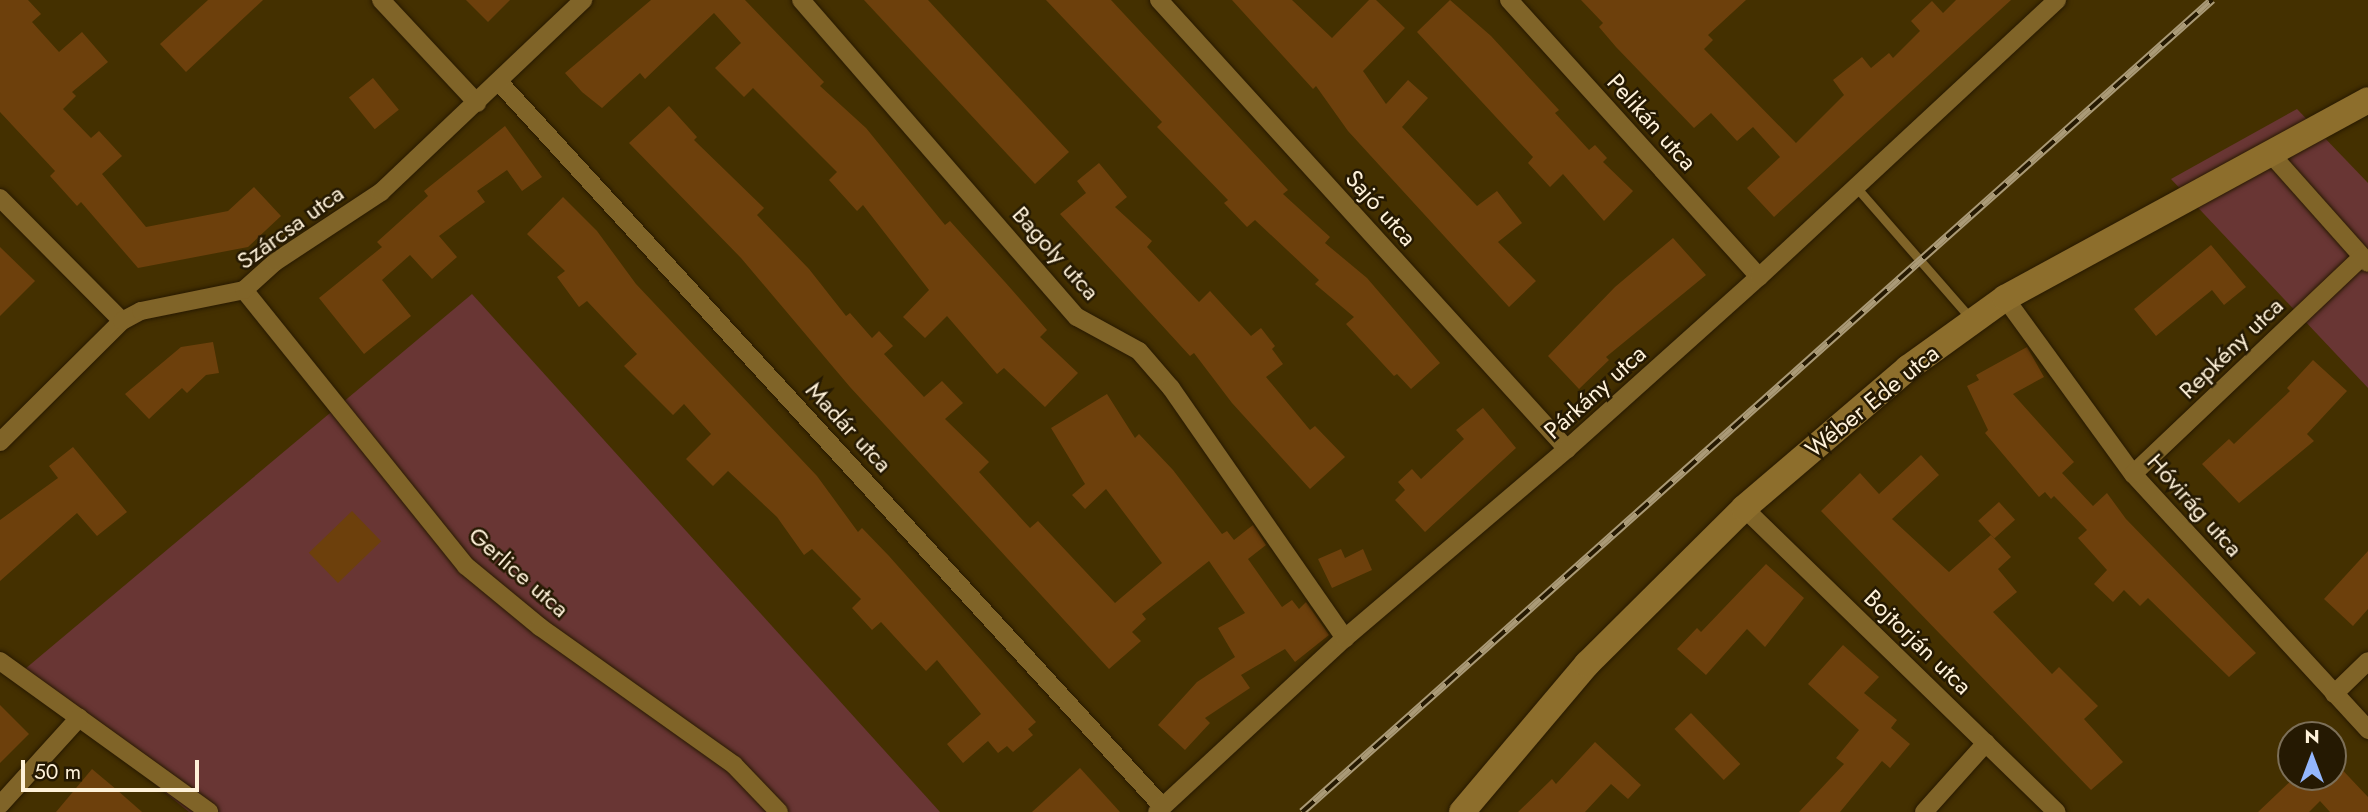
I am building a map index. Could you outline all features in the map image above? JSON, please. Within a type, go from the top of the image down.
[{"type":"street","points":[[381,0],[477,103]]},
{"type":"street","name":"Szárcsa utca","points":[[0,442],[122,321],[141,311],[244,290],[275,262],[381,192],[583,0]]},
{"type":"street","name":"Bagoly utca","points":[[801,0],[1077,317],[1139,351],[1171,388],[1345,638]]},
{"type":"street","name":"Sajó utca","points":[[1159,0],[1567,449]]},
{"type":"street","name":"Pelikán utca","points":[[1509,0],[1759,278]]},
{"type":"street","name":"Párkány utca","points":[[1159,809],[1345,638],[1567,449],[1759,278],[2057,0]]},
{"type":"street","name":"Madár utca","points":[[499,82],[1159,809]]},
{"type":"street","name":"Wéber Ede utca","points":[[1462,812],[1587,664],[1744,508],[1908,368],[2005,298],[2368,100]]},
{"type":"street","points":[[2270,153],[2365,260]]},
{"type":"street","points":[[0,198],[122,321]]},
{"type":"street","name":"Repkény utca","points":[[2133,474],[2365,260]]},
{"type":"street","name":"Gerlice utca","points":[[244,290],[466,566],[540,627],[734,765],[779,812]]},
{"type":"street","name":"Hóvirág utca","points":[[2005,298],[2133,474],[2368,730]]},
{"type":"street","name":"Bojtorján utca","points":[[1744,508],[2057,812]]},
{"type":"street","points":[[0,661],[209,812]]},
{"type":"street","points":[[2334,694],[2368,661]]},
{"type":"street","points":[[0,804],[79,719]]},
{"type":"street","points":[[1924,812],[1986,743]]},
{"type":"lane","points":[[1856,187],[1972,320]]},
{"type":"shaded area","points":[[2297,109],[2368,183],[2368,388],[2171,179]]},
{"type":"shaded area","points":[[472,294],[940,812],[189,812],[19,674]]},
{"type":"building","points":[[0,0],[28,0],[41,14],[32,22],[59,52],[82,32],[108,62],[72,92],[76,96],[63,109],[91,138],[99,131],[122,156],[102,174],[146,227],[228,211],[254,187],[281,216],[248,247],[138,268],[81,202],[77,206],[50,176],[55,171],[0,112]]},
{"type":"building","points":[[208,0],[263,0],[186,72],[160,44]]},
{"type":"building","points":[[466,0],[510,0],[488,22]]},
{"type":"building","points":[[651,0],[745,0],[824,82],[820,86],[866,128],[945,225],[950,221],[1005,282],[1047,330],[1040,337],[1078,373],[1045,407],[1004,368],[997,374],[947,316],[925,338],[903,317],[929,290],[863,205],[857,211],[829,180],[837,172],[753,88],[744,97],[715,68],[741,43],[714,13],[645,79],[640,73],[602,108],[582,92],[565,73]]},
{"type":"building","points":[[864,0],[928,0],[1069,152],[1035,184]]},
{"type":"building","points":[[1046,0],[1111,0],[1288,190],[1283,194],[1330,237],[1325,243],[1367,278],[1440,363],[1411,389],[1397,374],[1394,376],[1346,324],[1354,317],[1315,284],[1319,280],[1255,220],[1247,227],[1224,203],[1228,200],[1157,127],[1162,122]]},
{"type":"building","points":[[1232,0],[1292,0],[1332,38],[1369,0],[1376,0],[1405,28],[1363,71],[1386,104],[1408,80],[1428,98],[1402,127],[1477,206],[1497,191],[1522,223],[1498,242],[1536,281],[1509,307],[1348,131],[1316,86],[1313,89]]},
{"type":"building","points":[[1450,0],[1491,36],[1559,110],[1555,113],[1589,150],[1595,145],[1607,158],[1603,162],[1633,191],[1604,221],[1563,174],[1550,187],[1528,163],[1533,157],[1417,32]]},
{"type":"building","points":[[1581,0],[1746,0],[1708,35],[1713,40],[1704,49],[1796,143],[1844,95],[1833,80],[1862,57],[1871,68],[1889,53],[1893,58],[1920,31],[1911,21],[1932,1],[1943,13],[1956,0],[2011,0],[1774,217],[1747,188],[1780,157],[1753,127],[1737,141],[1711,113],[1694,128],[1616,47],[1599,27],[1603,23]]},
{"type":"building","points":[[373,78],[399,110],[375,129],[349,98]]},
{"type":"building","points":[[669,106],[697,137],[694,140],[764,208],[757,215],[809,269],[846,316],[850,313],[872,338],[879,331],[893,346],[884,354],[924,397],[942,381],[963,403],[945,419],[989,462],[979,472],[1030,528],[1038,521],[1115,603],[1162,563],[1106,489],[1085,509],[1072,495],[1085,484],[1051,428],[1107,394],[1135,438],[1139,434],[1173,470],[1222,534],[1227,531],[1234,540],[1253,525],[1266,545],[1248,559],[1282,607],[1292,600],[1299,609],[1306,602],[1329,635],[1295,662],[1285,649],[1241,675],[1250,688],[1205,718],[1210,723],[1185,750],[1158,725],[1197,682],[1235,657],[1218,628],[1245,613],[1209,561],[1142,614],[1146,619],[1132,632],[1141,641],[1109,669],[850,387],[741,258],[629,143]]},
{"type":"building","points":[[505,126],[542,177],[522,191],[507,170],[477,191],[485,202],[439,236],[457,257],[432,279],[410,255],[382,280],[411,316],[364,354],[319,298],[382,247],[377,242],[428,196],[424,191]]},
{"type":"building","points":[[1099,163],[1127,197],[1115,207],[1152,241],[1147,247],[1199,302],[1210,291],[1251,336],[1261,328],[1275,346],[1272,349],[1283,364],[1266,377],[1310,430],[1315,426],[1345,457],[1310,489],[1232,403],[1194,353],[1190,356],[1060,214],[1086,193],[1077,181]]},
{"type":"building","points":[[563,197],[597,231],[636,284],[817,476],[858,532],[862,528],[889,556],[1036,722],[1028,729],[1033,735],[1013,752],[1007,746],[998,753],[988,741],[963,763],[947,744],[981,714],[937,660],[926,671],[881,622],[872,630],[852,608],[861,599],[812,549],[804,555],[777,517],[728,471],[713,486],[686,459],[711,434],[684,404],[673,415],[624,366],[637,354],[587,301],[579,307],[557,277],[565,271],[527,234]]},
{"type":"building","points":[[1673,238],[1706,275],[1606,357],[1609,360],[1579,389],[1548,356],[1615,287]]},
{"type":"building","points":[[2211,245],[2246,287],[2224,305],[2212,290],[2156,336],[2134,309]]},
{"type":"building","points":[[0,247],[35,281],[0,316]]},
{"type":"building","points":[[213,342],[219,373],[206,375],[187,393],[182,388],[149,419],[125,394],[181,347]]},
{"type":"building","points":[[2027,347],[2044,377],[2013,394],[2074,462],[2062,473],[2093,506],[2107,493],[2126,519],[2256,653],[2229,677],[2148,598],[2140,606],[2124,590],[2113,602],[2094,584],[2107,570],[2078,538],[2087,530],[2054,496],[2051,499],[2045,492],[2039,497],[1985,433],[1988,430],[1967,386],[1979,380],[1976,375]]},
{"type":"building","points":[[2313,360],[2347,391],[2307,434],[2314,441],[2239,503],[2202,464],[2229,439],[2234,444],[2290,391],[2287,388]]},
{"type":"building","points":[[1483,408],[1516,448],[1425,532],[1395,500],[1405,490],[1398,482],[1412,469],[1421,479],[1464,439],[1456,430]]},
{"type":"building","points":[[73,447],[127,512],[97,536],[77,513],[0,581],[0,520],[58,478],[49,466]]},
{"type":"building","points":[[1921,455],[1939,475],[1892,519],[1949,572],[1991,535],[2011,557],[1998,569],[2017,592],[1993,612],[2052,674],[2059,667],[2098,706],[2084,719],[2123,762],[2091,790],[1821,511],[1860,473],[1879,494]]},
{"type":"building","points":[[1999,502],[2015,520],[1994,539],[1978,521]]},
{"type":"building","points":[[352,511],[381,541],[338,583],[309,553]]},
{"type":"building","points":[[1341,549],[1345,558],[1363,549],[1372,570],[1332,588],[1318,559]]},
{"type":"building","points":[[2368,551],[2368,609],[2353,626],[2324,599]]},
{"type":"building","points":[[1766,564],[1804,598],[1765,647],[1747,629],[1706,675],[1677,649],[1697,628],[1701,632]]},
{"type":"building","points":[[1843,645],[1879,677],[1864,693],[1897,720],[1891,728],[1910,744],[1890,768],[1882,761],[1840,812],[1799,812],[1844,764],[1836,758],[1859,730],[1808,684]]},
{"type":"building","points":[[0,705],[29,734],[0,763]]},
{"type":"building","points":[[1691,713],[1740,764],[1724,780],[1674,729]]},
{"type":"building","points":[[1595,742],[1641,785],[1628,799],[1611,784],[1585,812],[1518,812],[1552,779],[1556,784]]},
{"type":"building","points":[[1080,768],[1120,812],[1032,812]]},
{"type":"building","points":[[92,769],[117,790],[142,812],[56,812]]},
{"type":"building","points":[[2347,775],[2368,797],[2368,812],[2330,812],[2320,801],[2309,812],[2258,812],[2280,791],[2347,791]]},
{"type":"railway","points":[[1302,812],[2212,0]]}]
